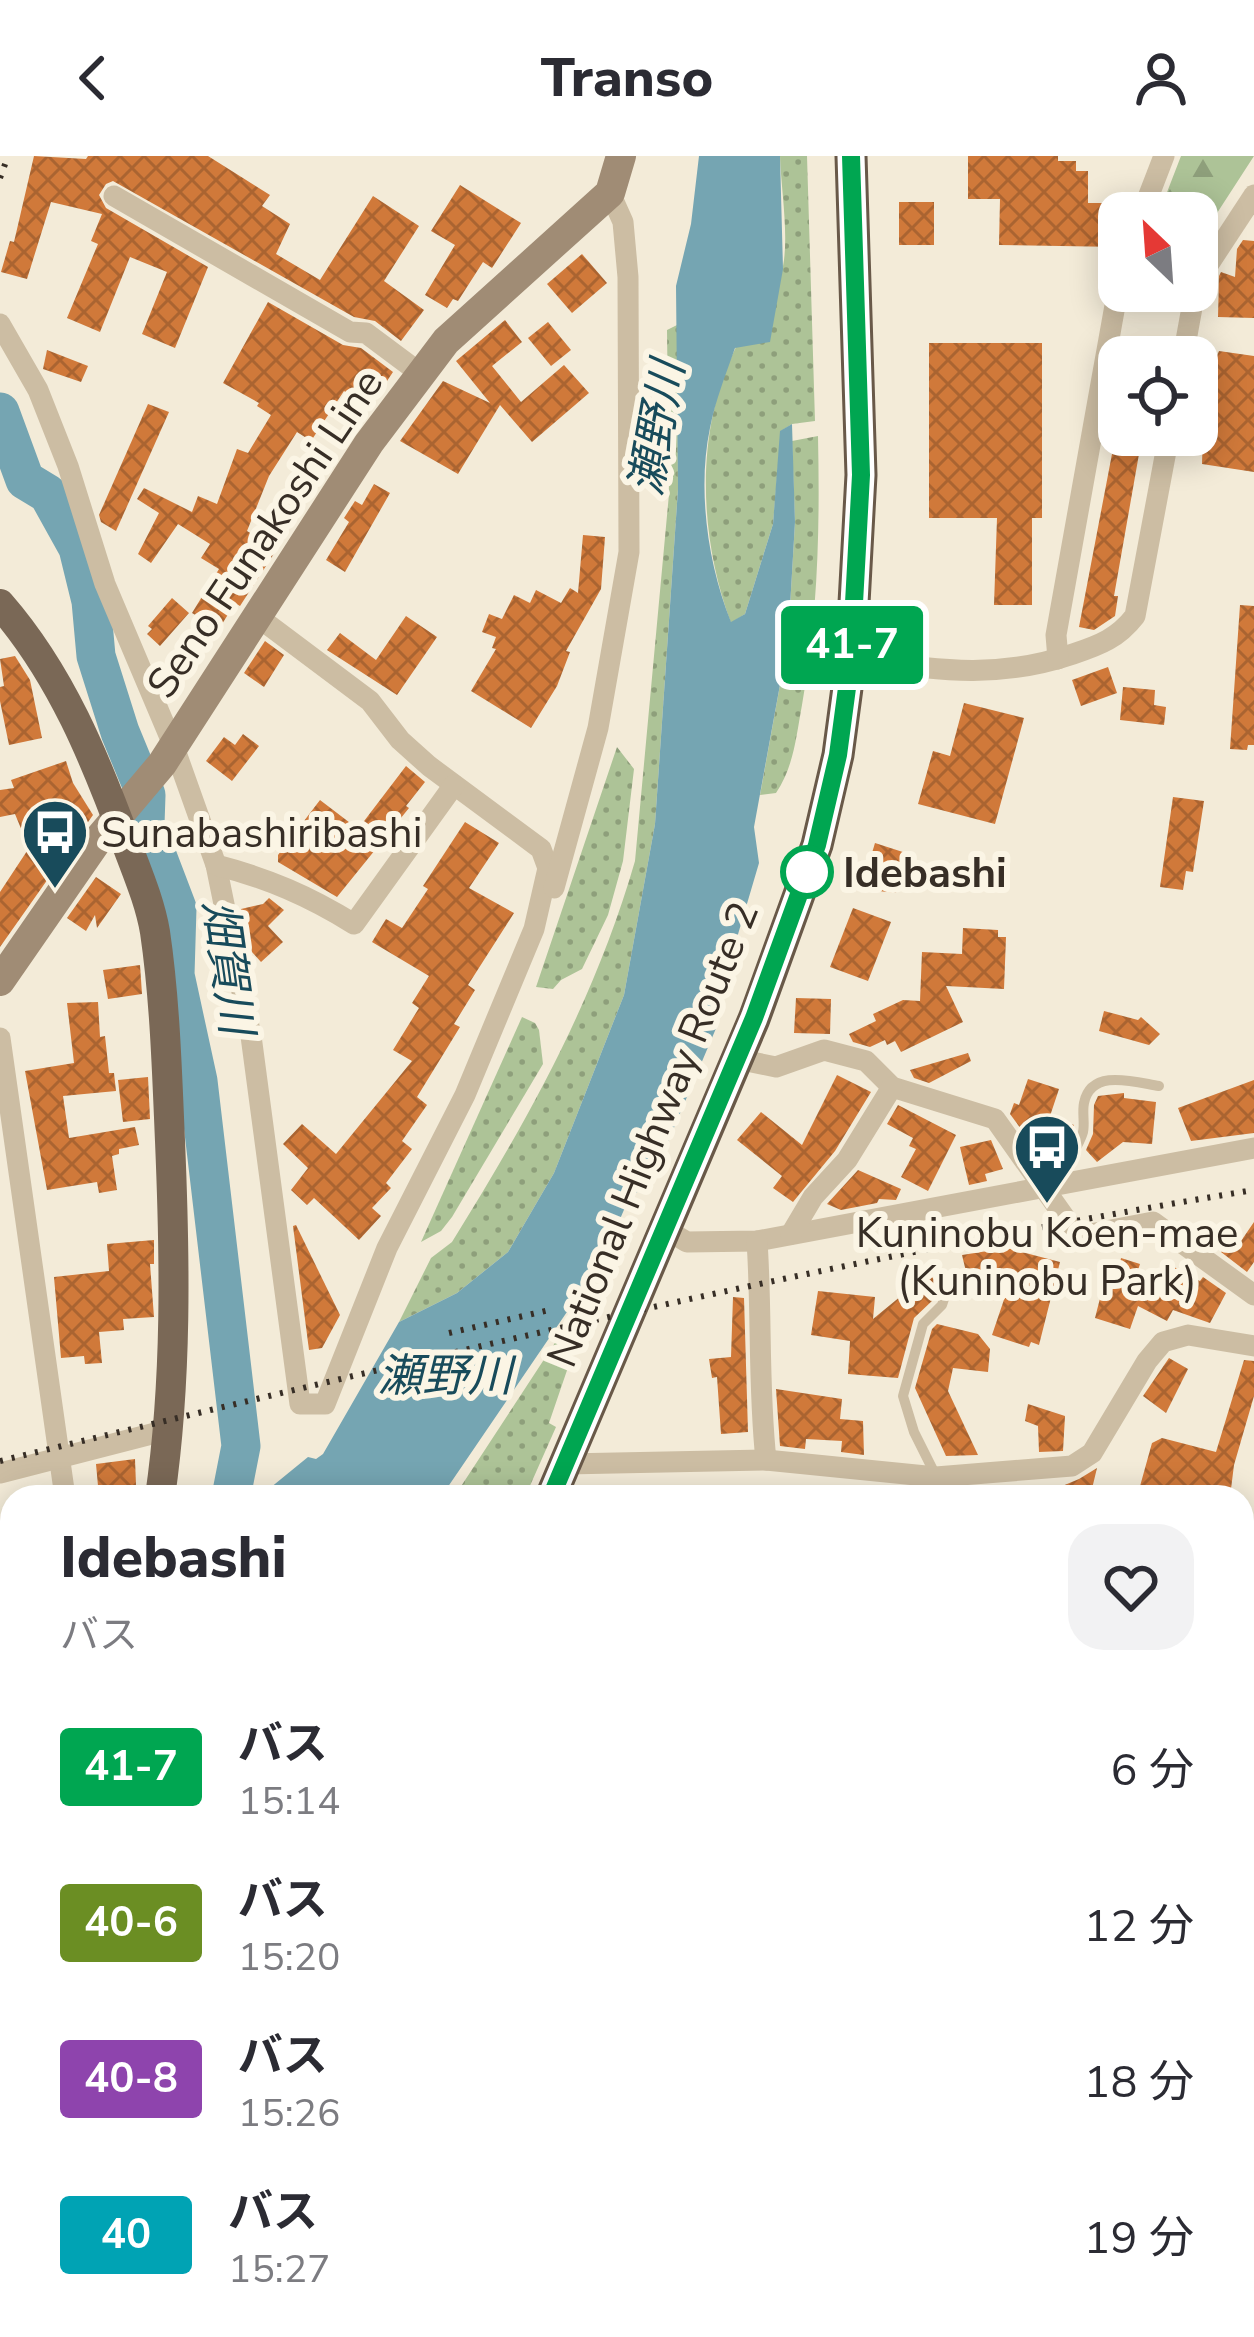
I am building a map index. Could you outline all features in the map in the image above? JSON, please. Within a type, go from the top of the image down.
[{"type":"highway","name":"National Highway Route 2","points":[[556,1485],[737,1059],[817,845],[838,755],[851,658],[861,475],[851,156]]},
{"type":"main road","points":[[610,193],[621,156]]},
{"type":"main road","name":"Seno Funakoshi Line","points":[[0,982],[97,841],[168,755],[369,443],[446,341],[610,193]]},
{"type":"main road","points":[[3,614],[45,662],[122,813],[154,928],[167,1067],[175,1260],[161,1485]]},
{"type":"street","points":[[1150,192],[1164,156]]},
{"type":"street","points":[[537,913],[554,890],[598,728],[629,552],[628,277],[623,221],[610,193]]},
{"type":"street","points":[[1218,250],[1254,195]]},
{"type":"street","points":[[114,196],[350,332],[366,333],[421,374]]},
{"type":"street","points":[[1058,659],[1056,635],[1114,312]]},
{"type":"street","points":[[0,324],[38,390],[168,755],[216,865],[251,1036],[300,1404],[325,1404],[387,1248],[465,1095],[537,913],[548,868],[542,849],[454,785],[400,740],[370,701],[258,616]]},
{"type":"street","points":[[851,658],[965,674],[1008,672],[1107,642],[1123,632],[1136,616],[1165,456]]},
{"type":"street","points":[[216,865],[265,877],[354,924],[454,785]]},
{"type":"street","points":[[0,1038],[63,1485]]},
{"type":"street","points":[[737,1059],[776,1067],[824,1050],[866,1061],[892,1087],[995,1119],[1075,1232],[1085,1235],[1153,1222],[1254,1294]]},
{"type":"street","points":[[791,1234],[813,1197],[847,1160],[892,1087]]},
{"type":"street","points":[[665,1229],[687,1242],[757,1241],[1254,1148]]},
{"type":"street","points":[[757,1241],[761,1296],[758,1389],[766,1460]]},
{"type":"street","points":[[566,1464],[766,1460],[950,1484],[1072,1466],[1092,1453],[1163,1342],[1187,1335],[1254,1346]]},
{"type":"street","points":[[0,1473],[167,1430]]},
{"type":"lane","points":[[1047,1187],[1082,1134],[1084,1102],[1090,1090],[1120,1079],[1159,1086]]},
{"type":"lane","points":[[950,1281],[943,1305],[923,1324],[903,1396],[914,1432],[950,1484]]},
{"type":"green space","points":[[780,156],[807,156],[815,421],[792,424],[781,431],[773,524],[745,614],[731,623],[707,520],[708,448],[723,378],[783,266]]},
{"type":"green space","points":[[1181,156],[1254,156],[1218,212],[1218,192],[1167,192]]},
{"type":"green space","points":[[677,325],[678,489],[655,824],[624,995],[554,1173],[508,1252],[457,1293],[399,1322],[431,1258],[452,1242],[557,1058],[600,963],[635,861],[669,494],[667,330]]},
{"type":"green space","points":[[818,436],[817,571],[802,705],[794,751],[782,783],[776,793],[760,795],[788,641],[795,522],[792,441]]},
{"type":"green space","points":[[617,747],[634,769],[623,861],[608,915],[582,969],[553,989],[536,987]]},
{"type":"green space","points":[[522,1017],[539,1030],[543,1064],[452,1217],[441,1231],[421,1242]]},
{"type":"green space","points":[[586,1327],[549,1423],[556,1427],[530,1485],[462,1485],[562,1332]]},
{"type":"water","name":"瀬野川","points":[[699,156],[780,156],[783,269],[770,342],[735,348],[706,452],[707,527],[731,622],[745,614],[773,524],[780,431],[792,424],[795,522],[788,641],[754,827],[759,863],[726,975],[717,1026],[651,1182],[629,1198],[603,1259],[449,1485],[274,1485],[308,1457],[323,1454],[399,1322],[457,1293],[508,1252],[554,1173],[624,995],[655,824],[678,489],[676,286],[691,224]]},
{"type":"building","points":[[34,156],[208,156],[270,195],[262,206],[290,224],[276,254],[320,280],[373,196],[419,226],[384,281],[424,310],[401,341],[375,321],[354,317],[113,181],[99,195],[106,208],[208,267],[175,348],[142,334],[167,272],[130,257],[100,332],[67,318],[98,244],[91,241],[102,214],[51,202],[27,279],[1,272],[10,241],[14,242]]},
{"type":"building","points":[[968,156],[1058,156],[1058,161],[1076,161],[1076,171],[1088,171],[1088,203],[1098,203],[1098,247],[999,245],[1000,199],[968,199]]},
{"type":"building","points":[[460,185],[521,223],[492,268],[483,262],[458,301],[453,299],[447,308],[425,295],[455,245],[431,231]]},
{"type":"building","points":[[899,202],[934,202],[934,245],[899,245]]},
{"type":"building","points":[[1243,240],[1254,241],[1254,318],[1218,317],[1219,276],[1221,272],[1235,277],[1237,249]]},
{"type":"building","points":[[582,254],[607,283],[572,313],[547,284]]},
{"type":"building","points":[[268,302],[343,345],[361,348],[393,372],[369,408],[344,391],[311,441],[297,432],[269,476],[247,531],[277,549],[219,629],[192,613],[219,569],[201,558],[210,544],[178,524],[151,563],[138,554],[159,513],[137,499],[144,488],[192,512],[198,496],[217,504],[237,449],[248,453],[271,415],[223,383]]},
{"type":"building","points":[[505,320],[522,342],[492,366],[521,402],[564,365],[589,393],[532,442],[500,405],[458,474],[400,441],[443,381],[490,403],[456,361]]},
{"type":"building","points":[[548,322],[571,350],[551,366],[528,338]]},
{"type":"building","points":[[929,343],[1042,343],[1042,518],[1032,518],[1032,605],[994,605],[997,518],[929,518]]},
{"type":"building","points":[[47,350],[88,366],[81,382],[43,369]]},
{"type":"building","points":[[1218,353],[1254,356],[1254,472],[1202,464],[1202,456],[1218,456]]},
{"type":"building","points":[[148,404],[169,412],[116,531],[101,522],[99,515]]},
{"type":"building","points":[[1112,456],[1139,456],[1114,596],[1118,596],[1115,616],[1094,630],[1079,627]]},
{"type":"building","points":[[374,484],[390,493],[345,572],[326,560],[349,522],[344,518],[355,501],[362,505]]},
{"type":"building","points":[[583,535],[605,537],[601,589],[566,651],[570,652],[557,686],[531,728],[471,691],[496,649],[492,648],[496,637],[482,632],[489,614],[502,619],[514,595],[530,603],[536,590],[561,603],[570,588],[578,593]]},
{"type":"building","points":[[172,598],[189,613],[160,646],[147,634],[152,629],[148,626]]},
{"type":"building","points":[[1240,605],[1254,606],[1254,745],[1247,750],[1230,749]]},
{"type":"building","points":[[406,616],[437,637],[397,695],[327,650],[340,633],[376,660]]},
{"type":"building","points":[[265,641],[284,655],[264,687],[244,673]]},
{"type":"building","points":[[15,656],[30,680],[42,738],[9,745],[0,701],[0,687],[4,686],[0,659]]},
{"type":"building","points":[[1108,667],[1117,693],[1081,706],[1072,680]]},
{"type":"building","points":[[1123,687],[1155,690],[1154,705],[1166,707],[1164,725],[1120,720]]},
{"type":"building","points":[[964,703],[1024,718],[995,824],[918,804],[933,751],[950,756]]},
{"type":"building","points":[[243,734],[259,746],[232,781],[206,761],[224,737],[235,745]]},
{"type":"building","points":[[66,761],[93,815],[0,947],[0,892],[29,848],[15,814],[0,817],[0,790],[14,788],[11,780]]},
{"type":"building","points":[[406,766],[425,782],[337,897],[278,862],[278,855],[320,800],[358,829]]},
{"type":"building","points":[[1173,797],[1204,801],[1193,872],[1186,871],[1183,890],[1160,887]]},
{"type":"building","points":[[465,822],[499,843],[469,888],[514,913],[468,985],[475,990],[454,1024],[460,1027],[417,1097],[427,1105],[402,1141],[412,1149],[386,1183],[391,1188],[372,1208],[381,1216],[359,1240],[314,1198],[307,1205],[291,1190],[308,1168],[283,1144],[302,1124],[336,1154],[412,1061],[393,1050],[419,1008],[412,1003],[429,976],[372,942],[386,919],[402,928]]},
{"type":"building","points":[[875,843],[909,854],[896,893],[861,889]]},
{"type":"building","points":[[96,877],[121,894],[97,928],[95,915],[86,931],[67,918]]},
{"type":"building","points":[[269,898],[284,910],[268,926],[283,942],[261,962],[252,952],[241,909]]},
{"type":"building","points":[[853,908],[891,922],[868,981],[830,967]]},
{"type":"building","points":[[963,928],[998,930],[998,937],[1006,937],[1004,989],[946,986],[963,1022],[901,1052],[895,1041],[870,1047],[853,1042],[849,1034],[876,1021],[873,1014],[903,1000],[920,1001],[922,952],[962,954]]},
{"type":"building","points":[[140,965],[142,994],[108,999],[103,970]]},
{"type":"building","points":[[796,998],[831,999],[830,1034],[794,1033]]},
{"type":"building","points":[[98,1002],[100,1037],[105,1036],[116,1091],[63,1096],[69,1138],[135,1127],[139,1145],[119,1149],[112,1156],[117,1190],[99,1193],[97,1182],[47,1190],[25,1071],[74,1063],[67,1003]]},
{"type":"building","points":[[1104,1011],[1141,1017],[1160,1034],[1149,1045],[1099,1031]]},
{"type":"building","points":[[968,1053],[971,1061],[929,1083],[914,1078],[910,1070]]},
{"type":"building","points":[[837,1075],[871,1092],[835,1151],[793,1202],[773,1188],[782,1176],[737,1140],[761,1112],[802,1145]]},
{"type":"building","points":[[148,1077],[150,1119],[123,1122],[118,1080]]},
{"type":"building","points":[[1028,1079],[1059,1089],[1050,1116],[1074,1125],[1065,1148],[1024,1133],[1010,1114],[1014,1103],[1019,1105]]},
{"type":"building","points":[[1254,1080],[1254,1133],[1191,1141],[1178,1108]]},
{"type":"building","points":[[1124,1093],[1124,1098],[1156,1102],[1152,1144],[1123,1142],[1097,1162],[1086,1150],[1093,1134],[1094,1105],[1098,1096]]},
{"type":"building","points":[[898,1105],[956,1135],[928,1191],[901,1177],[916,1149],[909,1146],[913,1138],[887,1124]]},
{"type":"building","points":[[991,1140],[1003,1169],[985,1174],[987,1181],[969,1185],[960,1147]]},
{"type":"building","points":[[858,1170],[901,1189],[896,1200],[879,1199],[841,1210],[827,1204]]},
{"type":"building","points":[[1254,1222],[1254,1262],[1247,1272],[1221,1252],[1233,1235],[1241,1241]]},
{"type":"building","points":[[296,1225],[340,1315],[322,1348],[309,1350]]},
{"type":"building","points":[[154,1240],[154,1264],[150,1264],[154,1317],[123,1319],[124,1330],[99,1332],[102,1363],[85,1364],[84,1356],[61,1358],[54,1277],[109,1271],[107,1244]]},
{"type":"building","points":[[1007,1248],[1060,1262],[1039,1345],[1031,1342],[1029,1347],[992,1335],[1013,1273],[969,1284],[962,1255]]},
{"type":"building","points":[[1121,1258],[1167,1280],[1174,1267],[1200,1281],[1203,1277],[1226,1293],[1210,1323],[1173,1310],[1167,1321],[1138,1306],[1130,1329],[1095,1318],[1110,1259],[1120,1263]]},
{"type":"building","points":[[929,1273],[938,1285],[933,1300],[914,1318],[898,1378],[848,1374],[850,1341],[811,1335],[818,1291],[875,1297],[873,1319]]},
{"type":"building","points":[[733,1297],[744,1298],[748,1432],[721,1434],[717,1377],[712,1378],[709,1359],[731,1357]]},
{"type":"building","points":[[937,1324],[978,1334],[990,1349],[988,1372],[953,1368],[948,1391],[978,1455],[946,1456],[915,1388]]},
{"type":"building","points":[[1169,1358],[1188,1369],[1166,1413],[1143,1396]]},
{"type":"building","points":[[1244,1360],[1254,1361],[1254,1396],[1232,1485],[1140,1485],[1152,1443],[1162,1438],[1216,1452]]},
{"type":"building","points":[[776,1389],[842,1399],[840,1419],[863,1421],[864,1455],[841,1452],[842,1441],[806,1439],[805,1449],[780,1446]]},
{"type":"building","points":[[1028,1404],[1065,1416],[1063,1451],[1039,1452],[1038,1426],[1025,1421]]},
{"type":"building","points":[[135,1459],[136,1485],[98,1485],[96,1464]]},
{"type":"building","points":[[1097,1468],[1093,1485],[1065,1485]]},
{"type":"waterway","name":"畑賀川","points":[[0,412],[25,480],[48,494],[78,548],[91,601],[96,656],[146,795],[145,824],[177,908],[175,975],[198,1081],[241,1446],[233,1485]]},
{"type":"railway","points":[[0,178],[8,156]]},
{"type":"railway","points":[[0,1461],[781,1279],[1254,1190]]},
{"type":"railway","points":[[449,1333],[554,1309]]},
{"type":"bus line","name":"41-7","points":[[556,1485],[754,1018],[817,845],[838,755],[851,658],[861,475],[851,156]]},
{"type":"place","name":"Idebashi","points":[[807,872]]},
{"type":"place","name":"Sunabashiribashi","points":[[55,891]]},
{"type":"place","name":"Kuninobu Koen-mae (Kuninobu Park)","points":[[1047,1206]]}]
